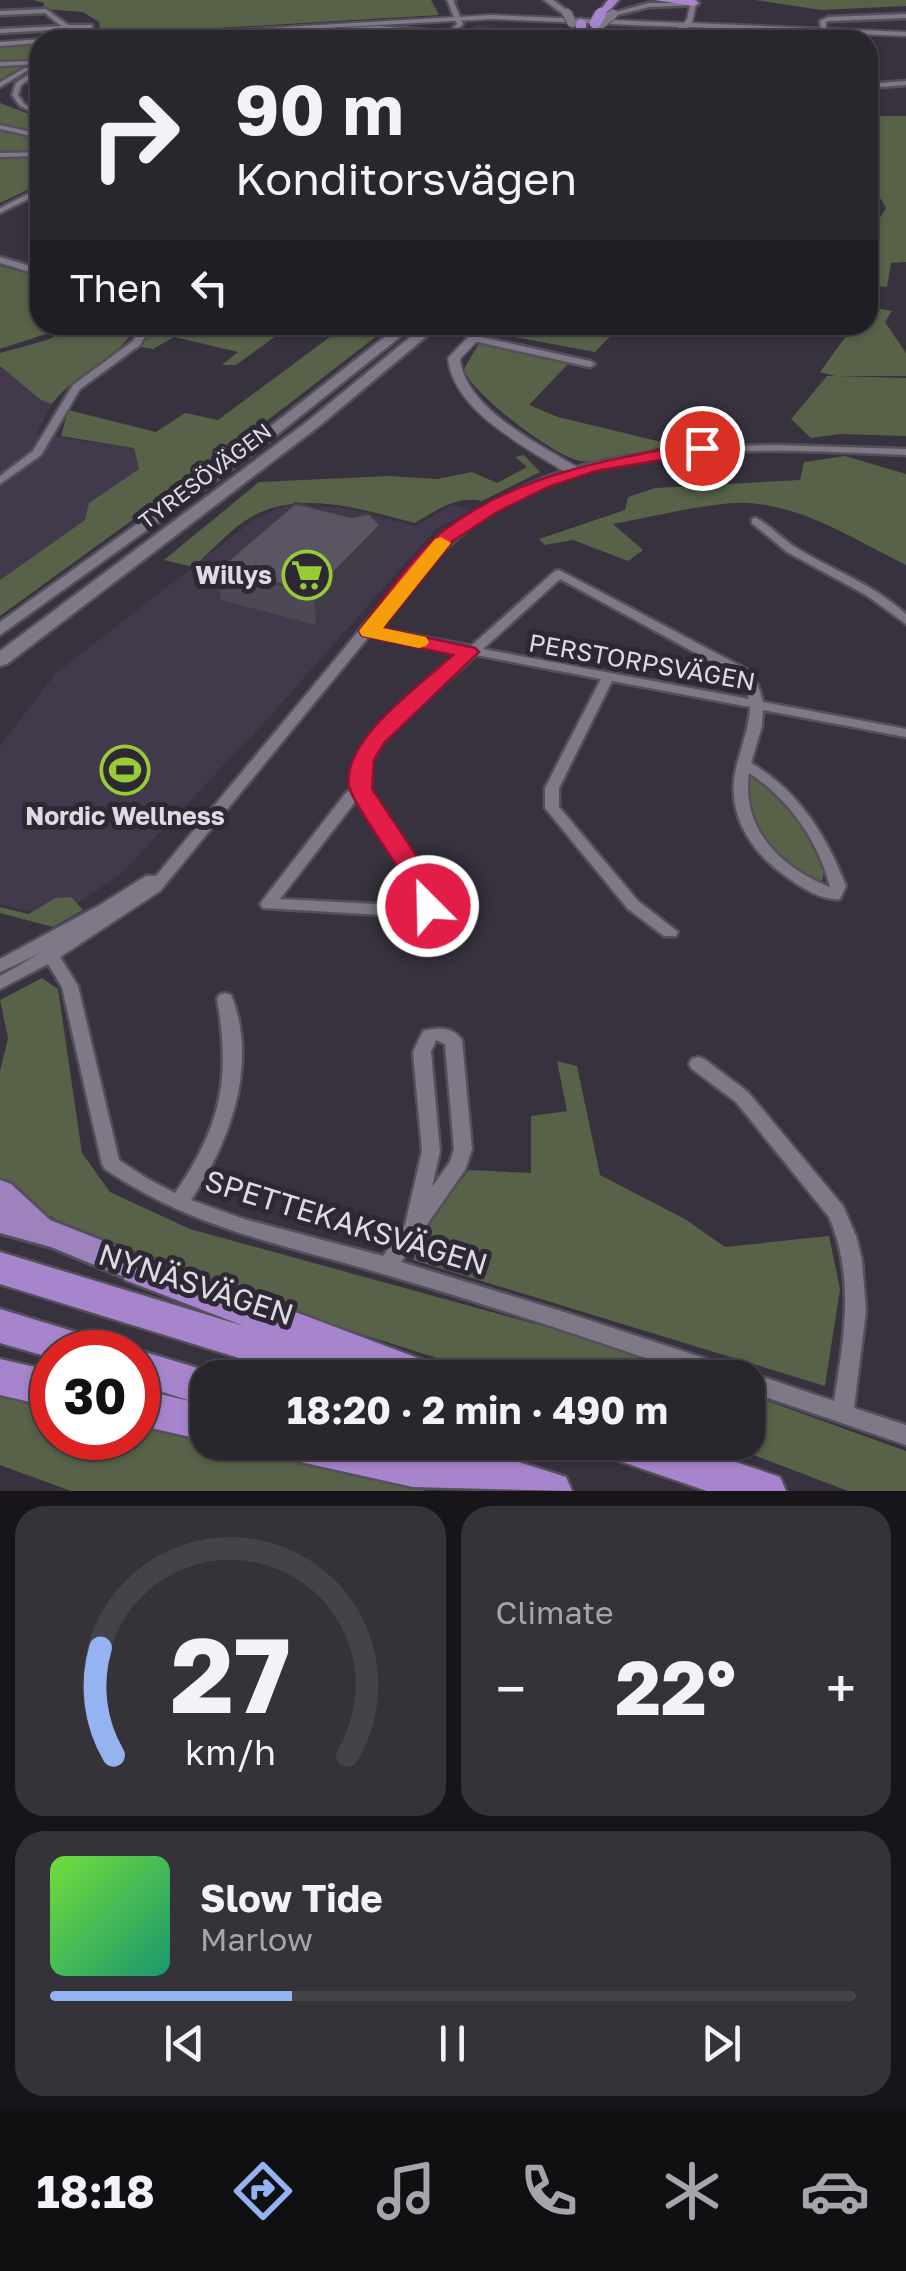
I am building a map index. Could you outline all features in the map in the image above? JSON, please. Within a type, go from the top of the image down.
[{"type":"highway","points":[[579,30],[576,18],[600,0]]},
{"type":"highway","points":[[600,24],[614,0]]},
{"type":"highway","points":[[660,0],[694,3]]},
{"type":"highway","points":[[0,1194],[20,1213],[56,1235]]},
{"type":"highway","points":[[0,1220],[56,1235],[378,1360]]},
{"type":"highway","name":"NYNÄSVÄGEN","points":[[0,1268],[300,1360]]},
{"type":"highway","points":[[0,1326],[30,1335]]},
{"type":"highway","points":[[160,1374],[190,1383]]},
{"type":"highway","points":[[0,1377],[30,1384]]},
{"type":"highway","points":[[160,1413],[190,1419]]},
{"type":"highway","points":[[377,1460],[413,1468],[490,1473]]},
{"type":"highway","points":[[448,1460],[552,1491]]},
{"type":"highway","points":[[671,1460],[766,1491]]},
{"type":"main road","points":[[548,0],[576,18]]},
{"type":"main road","points":[[600,24],[649,5],[694,3]]},
{"type":"main road","name":"TYRESÖVÄGEN","points":[[0,630],[244,454],[395,335]]},
{"type":"main road","name":"TYRESÖVÄGEN","points":[[0,660],[313,424],[421,335]]},
{"type":"street","points":[[450,0],[460,24],[453,30]]},
{"type":"street","points":[[681,30],[688,24],[694,3]]},
{"type":"street","points":[[0,13],[46,11],[67,27]]},
{"type":"street","points":[[242,30],[458,18],[824,30],[823,20],[828,19],[906,16]]},
{"type":"street","points":[[0,31],[90,26],[90,30]]},
{"type":"street","points":[[878,33],[906,34]]},
{"type":"street","points":[[0,44],[30,42]]},
{"type":"street","points":[[0,64],[30,65]]},
{"type":"street","points":[[2,81],[30,67]]},
{"type":"street","points":[[14,95],[18,84],[30,73]]},
{"type":"street","points":[[878,85],[906,83]]},
{"type":"street","points":[[0,96],[14,95]]},
{"type":"street","points":[[14,95],[30,109]]},
{"type":"street","points":[[0,127],[30,134]]},
{"type":"street","points":[[0,155],[30,154]]},
{"type":"street","points":[[0,211],[30,195]]},
{"type":"street","points":[[0,260],[30,269]]},
{"type":"street","points":[[1,478],[37,454],[76,387],[137,343],[142,335]]},
{"type":"street","points":[[475,335],[454,358],[457,383],[477,404],[575,472]]},
{"type":"street","points":[[472,338],[590,364]]},
{"type":"street","points":[[0,966],[48,949],[120,914],[156,887],[446,537],[512,497],[575,472],[629,458],[702,448],[793,446],[906,452]]},
{"type":"street","points":[[756,521],[769,536],[867,587],[906,620]]},
{"type":"street","points":[[360,789],[350,796],[268,904],[416,912],[435,903],[360,789],[362,760],[376,739],[468,652],[553,576],[566,575],[742,672],[756,687],[760,706],[746,749],[747,766],[739,784],[741,808],[752,831],[785,870],[809,887],[835,895],[838,886],[814,830],[789,799],[747,766]]},
{"type":"street","name":"PERSTORPSVÄGEN","points":[[370,631],[906,733]]},
{"type":"street","points":[[607,679],[552,788],[552,808],[633,905],[670,932]]},
{"type":"street","points":[[0,983],[48,949]]},
{"type":"street","name":"SPETTEKAKSVÄGEN","points":[[48,949],[70,986],[112,1164],[132,1179],[178,1203],[245,1227],[386,1266],[678,1360]]},
{"type":"street","points":[[178,1203],[208,1163],[226,1116],[234,1070],[225,999]]},
{"type":"street","points":[[386,1266],[458,1165],[464,1149],[453,1040],[438,1033],[429,1036],[422,1052],[431,1151],[414,1225]]},
{"type":"street","points":[[698,1064],[742,1096],[836,1212],[848,1234],[857,1275],[844,1413]]},
{"type":"street","points":[[765,1387],[906,1435]]},
{"type":"shaded area","points":[[0,366],[41,400],[52,404],[37,434],[134,448],[139,469],[90,503],[85,520],[0,580]]},
{"type":"shaded area","points":[[453,504],[470,510],[434,531],[264,723],[120,875],[55,918],[0,904],[0,746],[56,673],[256,518],[285,506],[341,507],[416,526]]},
{"type":"green space","points":[[33,0],[431,0],[439,15],[186,30],[100,30],[99,22],[83,12],[44,9],[44,3]]},
{"type":"green space","points":[[755,0],[906,0],[906,6],[821,10]]},
{"type":"green space","points":[[30,44],[30,65],[0,89],[0,46]]},
{"type":"green space","points":[[0,103],[30,114],[30,189],[0,203]]},
{"type":"green space","points":[[878,116],[906,116],[906,262],[891,263],[887,287],[878,286],[878,220],[886,208],[881,199]]},
{"type":"green space","points":[[0,266],[30,274],[30,335],[43,335],[0,349]]},
{"type":"green space","points":[[878,309],[892,311],[885,322],[906,353],[906,376],[836,376],[906,378],[906,436],[840,434],[811,438],[791,419],[827,376],[835,376],[820,372],[847,335],[878,335]]},
{"type":"green space","points":[[57,335],[131,335],[52,404],[41,400],[0,366],[0,353]]},
{"type":"green space","points":[[149,335],[277,335],[236,365],[222,365],[238,352],[174,337],[153,349],[141,347]]},
{"type":"green space","points":[[333,335],[378,335],[229,450],[0,616],[0,580],[85,520],[89,503],[139,469],[134,448],[61,436],[68,410],[156,432],[185,413],[218,420]]},
{"type":"green space","points":[[504,335],[611,335],[595,352]]},
{"type":"green space","points":[[479,343],[569,363],[529,405],[558,417],[674,445],[601,460],[568,457],[515,422],[470,380],[464,369]]},
{"type":"green space","points":[[524,455],[540,472],[482,501],[455,502],[415,523],[334,504],[293,504],[272,508],[245,521],[193,567],[164,560],[259,482],[389,476],[437,479],[472,472],[497,483],[527,467],[515,457]]},
{"type":"green space","points":[[845,456],[906,474],[906,565],[811,518],[750,503],[702,507],[613,524],[643,550],[628,561],[573,540],[545,545],[539,539],[625,510],[628,497],[655,488],[800,480],[804,462]]},
{"type":"green space","points":[[748,777],[757,777],[800,821],[824,872],[822,881],[786,861],[765,838],[746,801]]},
{"type":"green space","points":[[71,897],[83,910],[53,927],[0,913],[0,907],[29,914],[55,898]]},
{"type":"green space","points":[[42,978],[58,989],[82,1153],[110,1192],[190,1229],[550,1328],[647,1360],[443,1360],[199,1283],[39,1210],[0,1180],[0,1071],[8,1038],[0,1000]]},
{"type":"green space","points":[[557,1061],[577,1066],[600,1175],[685,1219],[725,1247],[829,1236],[840,1289],[825,1386],[765,1368],[765,1360],[740,1360],[413,1260],[437,1210],[469,1170],[531,1173],[531,1116],[567,1111]]},
{"type":"green space","points":[[0,1391],[30,1397],[30,1460],[160,1460],[160,1425],[190,1432],[190,1460],[303,1460],[427,1491],[71,1491],[0,1465]]},
{"type":"green space","points":[[765,1400],[906,1451],[906,1491],[848,1491],[765,1459]]},
{"type":"building","points":[[477,26],[512,30],[469,30]]},
{"type":"building","points":[[295,503],[352,517],[369,513],[381,525],[314,593],[218,569]]},
{"type":"slow traffic","points":[[419,642],[370,631],[441,543]]},
{"type":"place","name":"Willys","points":[[307,575]]},
{"type":"place","name":"Nordic Wellness","points":[[125,770]]},
{"type":"route","points":[[428,906],[435,903],[360,789],[362,760],[376,739],[468,652],[370,631],[446,537],[490,508],[542,484],[593,467],[702,448]]}]
